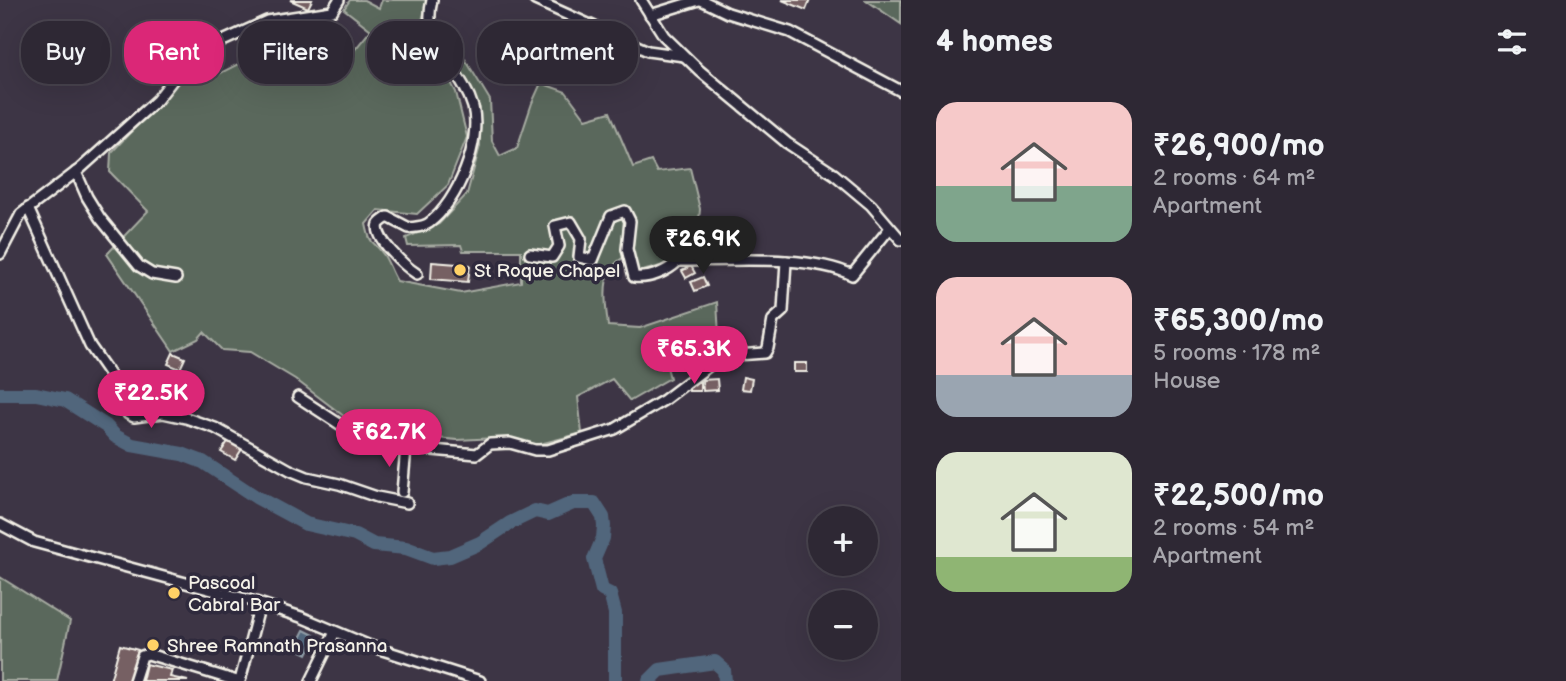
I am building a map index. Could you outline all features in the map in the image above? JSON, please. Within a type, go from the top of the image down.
[{"type":"street","points":[[0,254],[21,214],[76,172],[157,100],[192,55],[267,21],[332,11],[339,0]]},
{"type":"street","points":[[417,274],[395,257],[378,227],[388,216],[409,228],[428,224],[454,195],[473,149],[474,108],[459,76],[438,49],[432,35],[428,15],[432,0]]},
{"type":"street","points":[[535,0],[648,51],[684,56]]},
{"type":"street","points":[[640,0],[664,36],[684,56],[787,142],[834,174],[871,205],[901,240]]},
{"type":"street","points":[[650,15],[700,0],[728,13],[790,32],[901,91]]},
{"type":"street","points":[[76,172],[100,218],[139,266],[152,274],[176,278]]},
{"type":"street","points":[[28,208],[90,346],[113,379],[128,414],[134,417],[163,413],[186,418],[215,428],[307,477],[407,503]]},
{"type":"street","points":[[530,254],[552,257],[559,246],[555,226],[571,222],[581,239],[579,257],[593,260],[611,216],[625,211],[630,221],[627,248],[634,277],[646,278],[678,261],[786,261],[840,269],[852,275],[890,228]]},
{"type":"street","points":[[298,397],[347,429],[387,446],[477,454],[490,444],[510,443],[536,450],[548,450],[615,429],[664,400],[722,356],[765,353],[774,320],[783,311],[786,261]]},
{"type":"street","points":[[402,492],[406,448]]},
{"type":"street","points":[[0,524],[34,542],[260,604],[370,646],[480,681]]},
{"type":"street","points":[[134,681],[142,656],[148,654],[239,681],[260,604]]},
{"type":"street","points":[[311,681],[335,632]]},
{"type":"green space","points":[[350,0],[364,0],[379,8],[382,0],[427,0],[422,21],[367,21],[367,27],[344,9]]},
{"type":"green space","points":[[866,0],[901,0],[901,24]]},
{"type":"green space","points":[[367,35],[367,84],[452,84],[467,137],[448,185],[417,214],[378,210],[366,224],[371,240],[385,257],[397,281],[461,293],[521,282],[521,251],[463,251],[461,245],[408,246],[406,238],[439,224],[467,194],[480,146],[480,108],[463,78],[465,59],[477,79],[477,84],[480,84],[490,100],[492,141],[500,156],[517,148],[532,103],[541,84],[544,84],[566,92],[586,119],[610,112],[633,167],[651,161],[657,172],[690,168],[700,209],[696,256],[639,272],[630,254],[620,260],[613,267],[606,285],[608,326],[640,328],[717,302],[719,335],[664,356],[670,378],[630,401],[612,379],[578,397],[582,433],[536,445],[497,438],[457,440],[417,436],[419,417],[393,417],[393,436],[349,420],[295,379],[250,352],[222,350],[204,332],[198,339],[173,351],[107,254],[148,211],[110,172],[111,153],[175,84],[224,84],[224,71],[238,64],[238,84],[353,84],[353,52]]},
{"type":"green space","points":[[0,577],[70,621],[57,681],[0,681]]},
{"type":"water","points":[[304,630],[316,636],[307,654],[295,648]]},
{"type":"building","points":[[290,0],[312,0],[308,8]]},
{"type":"building","points":[[782,0],[810,0],[806,10]]},
{"type":"building","points":[[432,262],[470,265],[468,282],[431,279]]},
{"type":"building","points":[[691,266],[695,273],[686,278],[682,271]]},
{"type":"building","points":[[703,277],[707,286],[695,291],[691,282]]},
{"type":"building","points":[[173,353],[185,358],[180,369],[168,364]]},
{"type":"building","points":[[794,363],[807,363],[807,372],[794,372]]},
{"type":"building","points":[[151,377],[161,381],[156,395],[146,391]]},
{"type":"building","points":[[743,377],[752,379],[750,390],[741,389]]},
{"type":"building","points":[[717,379],[718,390],[703,391],[702,380]]},
{"type":"building","points":[[689,382],[700,382],[700,391],[689,391]]},
{"type":"building","points":[[229,440],[242,449],[235,460],[221,452]]},
{"type":"building","points":[[120,645],[138,650],[129,681],[110,681]]},
{"type":"building","points":[[146,664],[172,670],[170,677],[188,681],[142,681]]},
{"type":"waterway","points":[[0,394],[36,394],[65,400],[132,445],[182,454],[203,462],[256,497],[306,524],[355,535],[374,545],[406,548],[433,558],[450,556],[480,543],[510,523],[535,511],[548,514],[573,503],[594,503],[603,517],[604,526],[603,538],[594,559],[602,590],[610,594],[615,613],[615,681]]},
{"type":"waterway","points":[[649,681],[660,670],[715,662],[724,670],[725,681]]},
{"type":"place","name":"St Roque Chapel","points":[[460,270]]},
{"type":"place","name":"Pascoal Cabral Bar","points":[[174,593]]},
{"type":"place","name":"Shree Ramnath Prasanna","points":[[153,645]]}]
